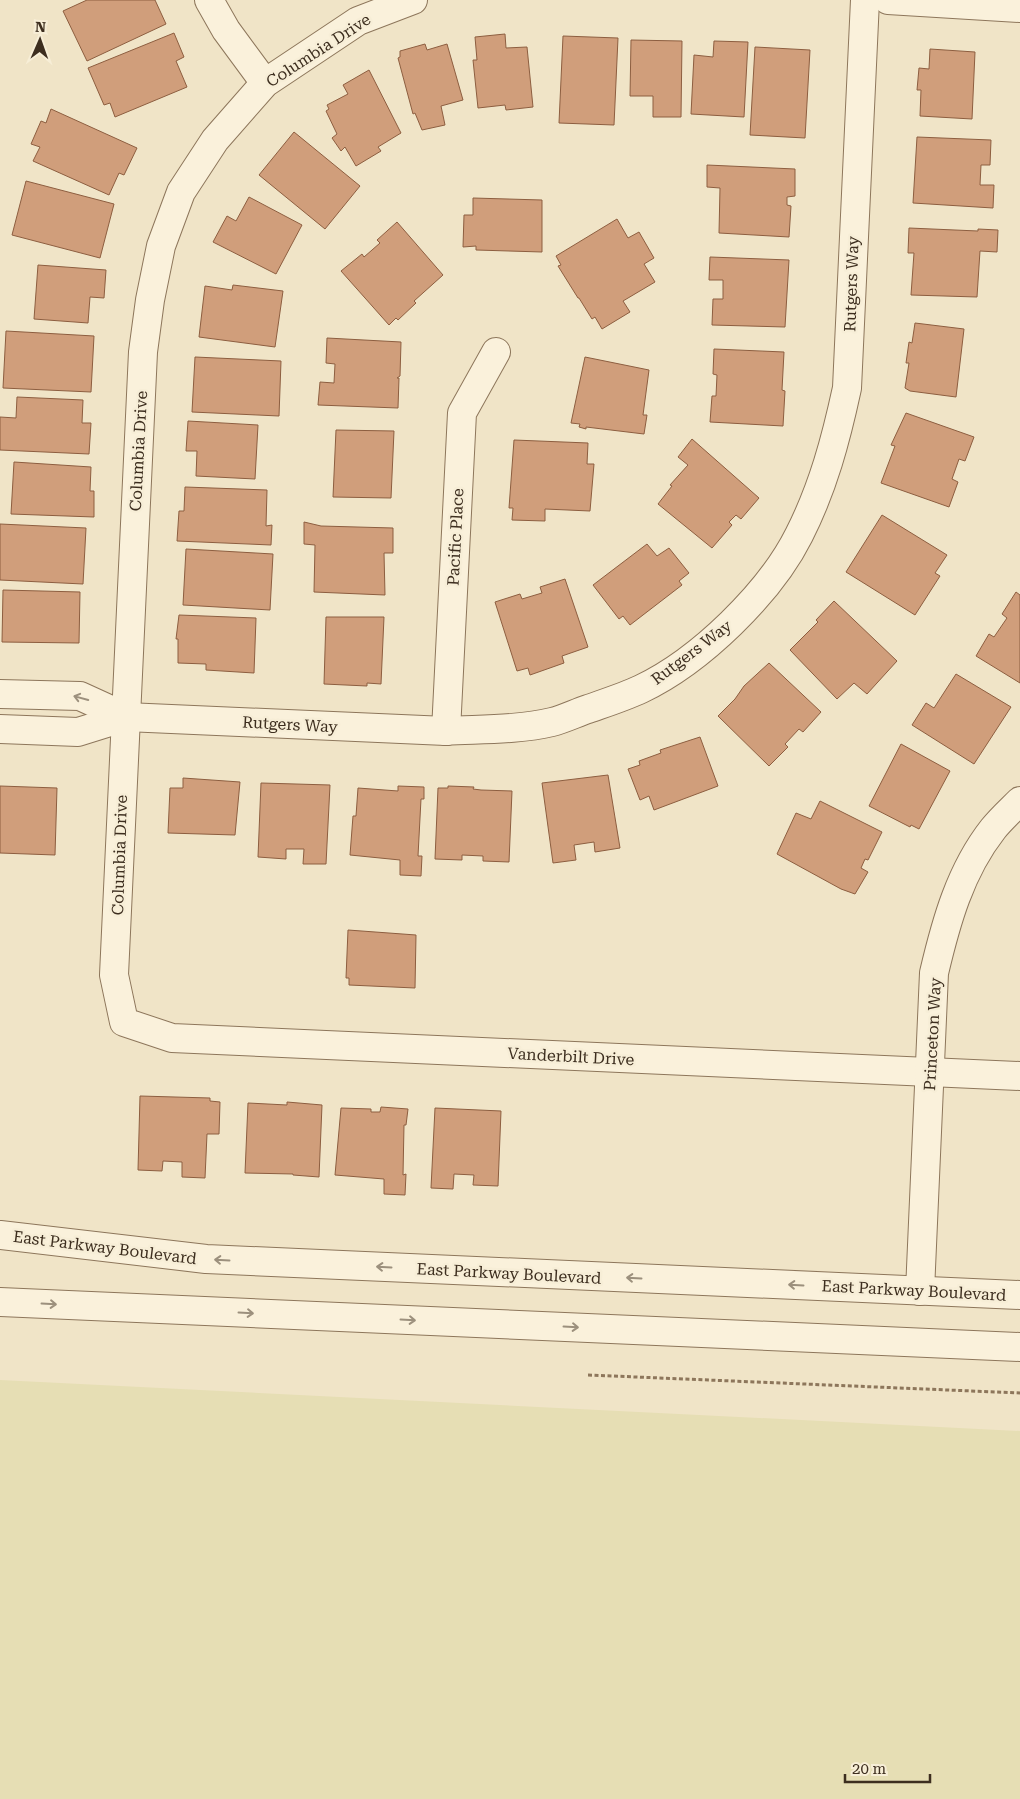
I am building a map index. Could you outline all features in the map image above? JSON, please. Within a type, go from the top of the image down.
[{"type":"street","points":[[209,0],[226,30],[265,83]]},
{"type":"street","name":"Columbia Drive","points":[[124,1022],[114,975],[143,352],[150,300],[161,246],[180,192],[215,140],[265,83],[358,21],[413,0]]},
{"type":"street","name":"Rutgers Way","points":[[0,729],[78,732],[126,717],[446,731],[552,722],[642,688],[674,669],[724,631],[771,580],[799,537],[822,485],[837,436],[847,388],[865,0]]},
{"type":"street","points":[[888,0],[1020,8]]},
{"type":"street","name":"Pacific Place","points":[[446,731],[462,414],[496,352]]},
{"type":"street","name":"Rutgers Way","points":[[0,694],[80,696],[126,717]]},
{"type":"street","name":"Princeton Way","points":[[920,1291],[934,973],[945,924],[958,889],[993,829],[1020,801]]},
{"type":"street","name":"Vanderbilt Drive","points":[[124,1022],[172,1038],[1020,1076]]},
{"type":"street","name":"East Parkway Boulevard","points":[[0,1235],[206,1259],[1020,1295]]},
{"type":"street","points":[[0,1302],[1020,1347]]},
{"type":"path","points":[[588,1375],[1020,1393]]},
{"type":"shaded area","points":[[0,1380],[1020,1431],[1020,1799],[0,1799]]},
{"type":"building","points":[[87,0],[155,0],[166,24],[87,61],[63,11]]},
{"type":"building","points":[[174,33],[184,57],[176,61],[187,87],[115,117],[110,103],[104,105],[88,68]]},
{"type":"building","points":[[505,34],[506,48],[527,47],[533,107],[506,110],[505,105],[478,108],[473,60],[477,60],[475,37]]},
{"type":"building","points":[[563,36],[618,38],[614,125],[559,123]]},
{"type":"building","points":[[631,40],[682,41],[681,117],[653,117],[653,96],[630,96]]},
{"type":"building","points":[[714,41],[748,42],[744,117],[691,114],[694,55],[713,57]]},
{"type":"building","points":[[425,44],[427,50],[447,44],[463,100],[441,106],[445,125],[422,130],[415,113],[413,114],[398,58],[400,57],[400,51]]},
{"type":"building","points":[[755,47],[810,50],[805,138],[750,135]]},
{"type":"building","points":[[930,49],[975,52],[972,119],[920,116],[921,90],[917,90],[919,68],[929,69]]},
{"type":"building","points":[[369,70],[401,133],[378,147],[381,151],[356,166],[345,147],[341,151],[332,138],[337,134],[326,111],[329,109],[327,105],[348,94],[343,85]]},
{"type":"building","points":[[51,109],[137,148],[124,175],[119,173],[109,195],[33,161],[40,147],[31,144],[41,121],[46,123]]},
{"type":"building","points":[[294,132],[360,186],[325,229],[259,175]]},
{"type":"building","points":[[917,137],[991,140],[990,165],[981,165],[980,185],[994,185],[993,208],[913,203]]},
{"type":"building","points":[[707,165],[795,169],[795,196],[787,197],[787,205],[791,206],[789,237],[719,233],[720,188],[707,187]]},
{"type":"building","points":[[26,181],[114,204],[100,258],[12,235]]},
{"type":"building","points":[[249,197],[302,225],[276,274],[213,242],[227,216],[236,221]]},
{"type":"building","points":[[473,198],[542,200],[542,252],[476,250],[476,246],[463,247],[464,215],[473,215]]},
{"type":"building","points":[[617,219],[628,238],[639,232],[654,258],[644,264],[655,282],[623,301],[630,312],[602,329],[595,317],[592,319],[578,298],[558,266],[561,265],[556,256]]},
{"type":"building","points":[[397,222],[443,275],[414,301],[416,303],[398,320],[396,318],[389,325],[341,271],[362,254],[364,257],[380,243],[377,240]]},
{"type":"building","points":[[909,228],[998,230],[997,252],[980,251],[977,297],[911,295],[914,253],[908,253]]},
{"type":"building","points":[[710,257],[789,260],[785,327],[712,325],[713,299],[723,299],[723,280],[709,280]]},
{"type":"building","points":[[38,265],[106,270],[104,298],[90,297],[88,323],[34,319]]},
{"type":"building","points":[[233,285],[283,291],[275,347],[199,337],[205,286],[232,290]]},
{"type":"building","points":[[915,323],[964,329],[956,397],[910,391],[905,388],[909,363],[906,363],[909,342],[912,343]]},
{"type":"building","points":[[6,331],[94,336],[91,392],[3,388]]},
{"type":"building","points":[[327,338],[401,342],[400,376],[397,378],[399,378],[398,408],[318,405],[320,382],[334,383],[335,364],[326,363]]},
{"type":"building","points":[[714,349],[784,352],[782,390],[785,391],[783,426],[710,422],[712,396],[716,396],[717,375],[713,374]]},
{"type":"building","points":[[195,357],[281,361],[279,416],[192,412]]},
{"type":"building","points":[[585,357],[649,370],[643,415],[647,415],[644,434],[586,427],[586,429],[579,427],[580,424],[571,423]]},
{"type":"building","points":[[17,397],[83,400],[82,423],[91,423],[89,454],[0,450],[0,417],[16,418]]},
{"type":"building","points":[[906,413],[974,437],[965,461],[959,459],[952,479],[958,482],[949,507],[881,483],[895,446],[891,445]]},
{"type":"building","points":[[188,421],[258,425],[255,479],[196,476],[197,451],[186,451]]},
{"type":"building","points":[[336,430],[394,431],[391,498],[333,497]]},
{"type":"building","points":[[692,439],[759,498],[741,519],[736,515],[729,522],[732,525],[712,548],[658,504],[672,486],[670,485],[688,465],[678,457]]},
{"type":"building","points":[[514,440],[588,443],[587,464],[594,464],[590,511],[545,509],[545,521],[512,520],[513,508],[509,508]]},
{"type":"building","points":[[14,462],[91,467],[90,491],[94,491],[94,517],[11,514]]},
{"type":"building","points":[[185,487],[267,490],[266,526],[272,525],[271,545],[177,541],[179,511],[184,511]]},
{"type":"building","points":[[882,515],[947,555],[935,573],[940,576],[915,615],[846,572]]},
{"type":"building","points":[[304,522],[321,526],[393,528],[393,553],[384,553],[385,595],[314,592],[315,545],[304,544]]},
{"type":"building","points":[[0,524],[86,528],[83,584],[0,580]]},
{"type":"building","points":[[647,544],[657,556],[669,548],[689,573],[679,581],[682,585],[630,625],[623,616],[619,619],[593,585]]},
{"type":"building","points":[[186,549],[273,554],[270,610],[183,605]]},
{"type":"building","points":[[565,579],[588,647],[562,656],[564,663],[530,675],[528,668],[517,671],[495,602],[520,594],[522,599],[542,593],[540,587]]},
{"type":"building","points":[[3,590],[80,592],[79,643],[2,642]]},
{"type":"building","points":[[1016,592],[1020,595],[1020,683],[976,656],[989,634],[994,637],[1007,618],[1002,614]]},
{"type":"building","points":[[834,601],[897,661],[867,694],[854,683],[837,699],[790,650],[818,622],[816,620]]},
{"type":"building","points":[[179,615],[256,618],[254,673],[206,670],[206,664],[178,663],[178,639],[176,639]]},
{"type":"building","points":[[326,617],[384,617],[381,684],[367,683],[367,686],[324,684]]},
{"type":"building","points":[[769,663],[821,712],[803,732],[799,729],[785,744],[788,747],[769,766],[718,716],[735,699],[744,686]]},
{"type":"building","points":[[956,674],[1011,707],[974,764],[912,725],[926,703],[934,708]]},
{"type":"building","points":[[700,737],[718,786],[654,810],[649,796],[640,800],[628,769],[640,765],[639,761],[661,753],[660,750]]},
{"type":"building","points":[[901,744],[950,771],[919,829],[911,825],[910,827],[869,806]]},
{"type":"building","points":[[608,775],[620,848],[595,852],[594,842],[574,845],[576,860],[553,863],[542,783]]},
{"type":"building","points":[[183,778],[240,782],[235,835],[168,833],[170,788],[183,788]]},
{"type":"building","points":[[261,783],[330,785],[326,864],[303,864],[304,849],[286,849],[286,859],[258,857]]},
{"type":"building","points":[[0,786],[57,788],[55,855],[0,853]]},
{"type":"building","points":[[398,786],[424,787],[424,799],[421,799],[418,856],[422,856],[421,876],[400,875],[400,860],[350,855],[353,816],[356,816],[358,788],[398,791]]},
{"type":"building","points":[[448,786],[512,791],[509,862],[483,861],[483,856],[462,855],[462,860],[435,859],[438,788],[448,788]]},
{"type":"building","points":[[820,801],[882,832],[868,860],[865,859],[861,868],[868,872],[855,894],[841,889],[777,854],[796,813],[811,819]]},
{"type":"building","points":[[348,930],[416,935],[415,988],[349,985],[349,978],[346,978]]},
{"type":"building","points":[[140,1096],[210,1098],[210,1101],[220,1102],[219,1134],[207,1134],[205,1178],[182,1177],[182,1162],[163,1161],[162,1171],[138,1170]]},
{"type":"building","points":[[287,1102],[322,1105],[319,1177],[293,1174],[245,1173],[248,1103],[287,1105]]},
{"type":"building","points":[[381,1107],[408,1109],[406,1125],[404,1125],[403,1175],[406,1174],[405,1195],[384,1194],[384,1179],[335,1175],[341,1108],[371,1109],[371,1112],[380,1112]]},
{"type":"building","points":[[435,1108],[501,1111],[498,1186],[473,1185],[474,1175],[454,1174],[453,1189],[431,1188]]}]
